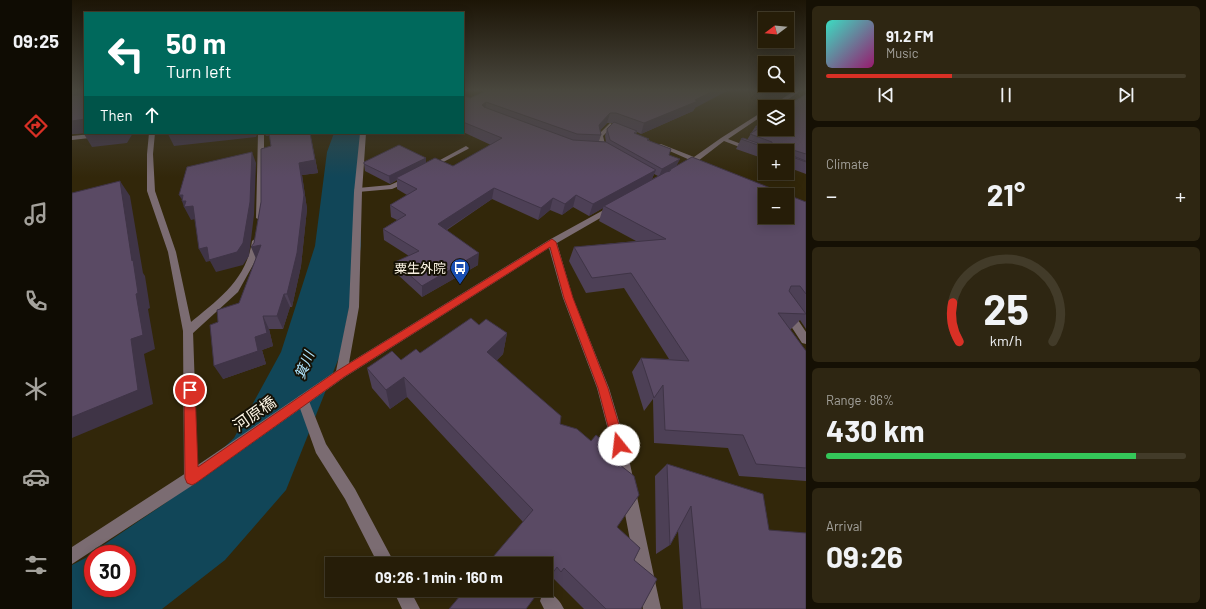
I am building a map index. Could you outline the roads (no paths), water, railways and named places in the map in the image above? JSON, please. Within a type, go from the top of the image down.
[{"type":"street","points":[[678,171],[753,119]]},
{"type":"street","points":[[603,150],[600,136],[610,125],[631,134]]},
{"type":"street","points":[[72,138],[107,134]]},
{"type":"street","points":[[152,134],[150,154],[151,192],[172,252],[188,332],[192,478]]},
{"type":"street","points":[[188,332],[235,290],[254,256],[260,215],[261,134]]},
{"type":"street","points":[[341,374],[354,307],[358,190],[363,134]]},
{"type":"street","points":[[723,139],[758,152]]},
{"type":"street","points":[[653,143],[696,160]]},
{"type":"street","points":[[426,170],[466,148]]},
{"type":"street","points":[[595,149],[603,150],[616,157]]},
{"type":"street","points":[[358,190],[392,187],[412,176]]},
{"type":"street","name":"河原橋","points":[[72,556],[192,478],[341,374],[552,242],[620,204]]},
{"type":"street","points":[[552,242],[568,298],[603,388],[619,445],[652,609]]},
{"type":"street","points":[[782,305],[806,340]]},
{"type":"street","points":[[299,403],[321,448],[350,494],[383,557]]},
{"type":"street","points":[[405,597],[411,609]]},
{"type":"waterway","name":"箕川","points":[[136,574],[196,531],[260,464],[310,355],[338,246],[344,152],[350,134]]},
{"type":"waterway","name":"箕川","points":[[87,609],[104,597]]},
{"type":"place","name":"粟生外院","points":[[460,285]]}]
